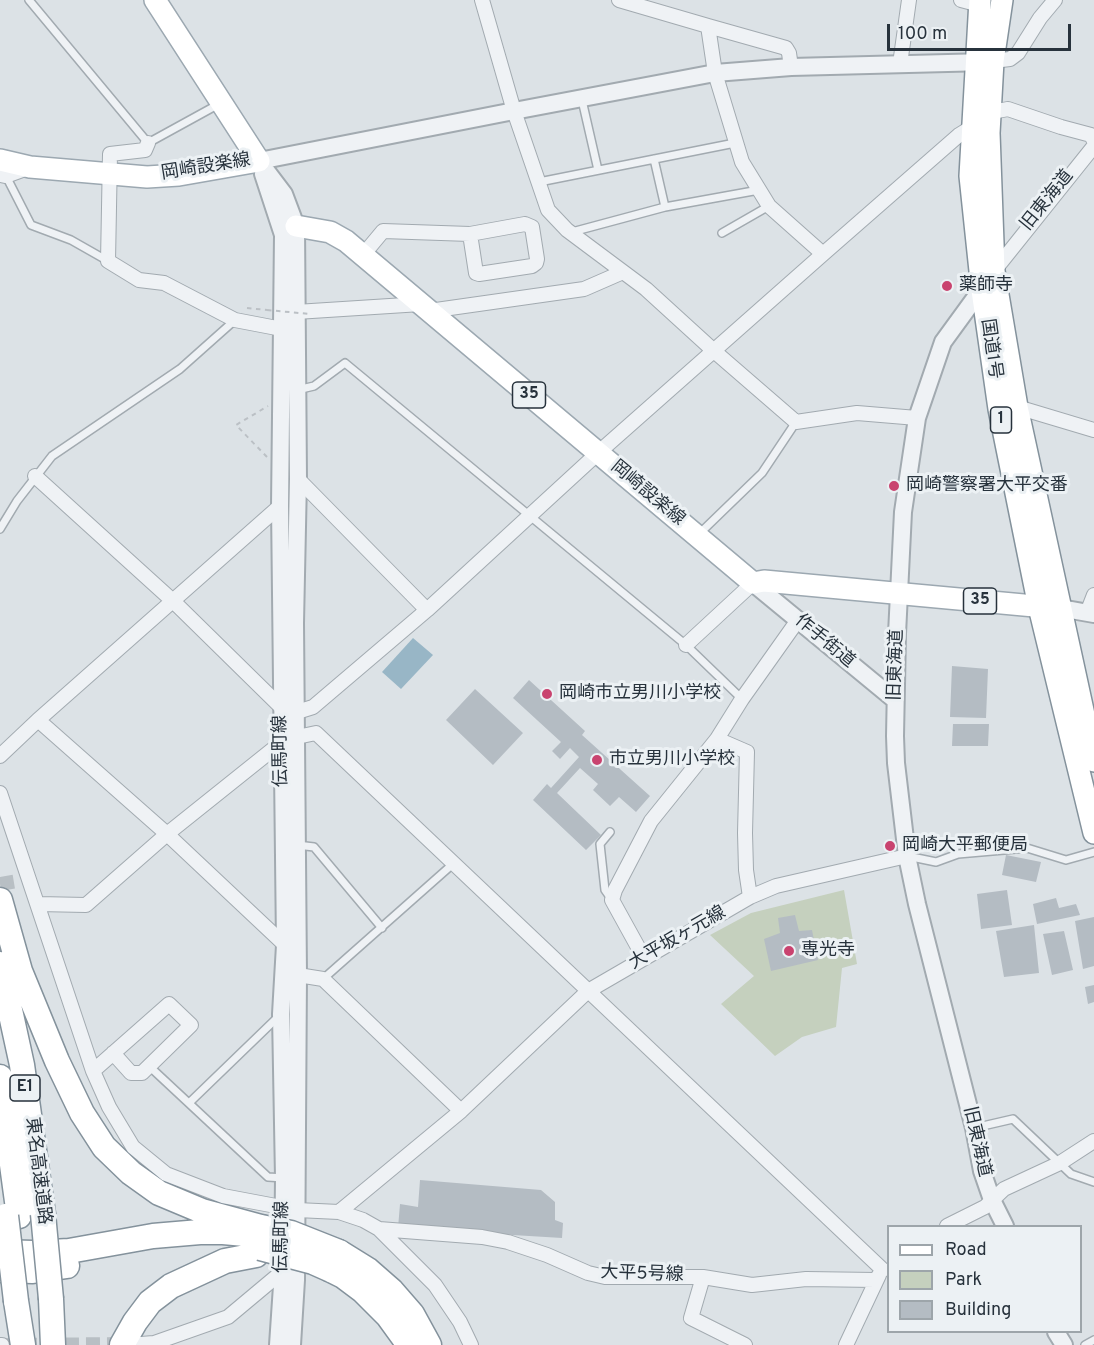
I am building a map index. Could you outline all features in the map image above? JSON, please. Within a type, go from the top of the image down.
[{"type":"highway","points":[[0,900],[20,970],[57,1061],[82,1113],[104,1147],[131,1173],[159,1193],[202,1211],[260,1242],[290,1269],[313,1262],[335,1261]]},
{"type":"highway","name":"東名高速道路","points":[[0,964],[22,1065],[43,1214],[32,1300],[30,1345]]},
{"type":"highway","name":"東名高速道路","points":[[0,1077],[13,1216],[32,1300],[53,1345]]},
{"type":"highway","points":[[0,1171],[13,1216]]},
{"type":"highway","points":[[0,1252],[69,1251],[153,1236],[200,1232],[223,1232],[260,1242]]},
{"type":"highway","points":[[0,1270],[33,1271],[169,1250],[289,1239],[335,1261],[368,1270],[392,1291],[412,1314],[429,1345]]},
{"type":"highway","points":[[143,1344],[135,1322],[150,1302],[171,1286],[260,1242]]},
{"type":"highway","points":[[335,1261],[343,1276],[388,1316],[409,1345]]},
{"type":"highway","points":[[23,1345],[32,1300]]},
{"type":"main road","name":"岡崎設楽線","points":[[2,170],[30,167],[147,177],[179,175],[259,161],[155,0]]},
{"type":"main road","name":"国道1号","points":[[1002,0],[985,63],[972,127],[970,176],[982,290],[999,409],[1049,607],[1094,760]]},
{"type":"main road","name":"国道1号","points":[[974,2],[992,112],[989,133],[994,271],[1017,407],[1034,477],[1049,607],[1094,833]]},
{"type":"main road","name":"岡崎設楽線","points":[[296,226],[330,232],[346,241],[753,583]]},
{"type":"main road","name":"35","points":[[753,583],[764,581],[1049,607]]},
{"type":"street","points":[[482,0],[514,111],[548,210],[570,232],[646,289],[796,422],[857,413],[917,418]]},
{"type":"street","points":[[619,0],[786,48],[789,52],[790,68]]},
{"type":"street","points":[[900,64],[909,0]]},
{"type":"street","points":[[296,226],[284,194],[259,161],[715,73],[790,68],[985,63],[1010,59],[1018,53],[1040,18],[1055,0]]},
{"type":"street","points":[[708,26],[715,73],[742,162],[769,206],[823,254]]},
{"type":"street","points":[[992,112],[1008,109],[1090,135],[1094,141]]},
{"type":"street","points":[[35,476],[289,710],[313,707],[427,610],[598,453],[823,254],[959,135],[972,127]]},
{"type":"street","points":[[148,143],[145,150],[110,154],[108,261],[139,280],[164,284],[235,320],[282,328]]},
{"type":"street","name":"旧東海道","points":[[1004,1225],[982,1171],[974,1128],[917,904],[908,856],[896,763],[895,700],[903,512],[917,418],[943,342],[994,271],[1094,146]]},
{"type":"street","name":"伝馬町線","points":[[259,161],[283,236],[282,328],[298,479],[295,623],[289,710]]},
{"type":"street","points":[[363,255],[383,231],[470,234],[530,224],[536,263],[532,266],[476,273],[470,234]]},
{"type":"street","name":"伝馬町線","points":[[290,1208],[298,975],[297,845],[280,506],[289,394],[303,313],[296,226]]},
{"type":"street","points":[[303,313],[425,308],[584,289],[623,272]]},
{"type":"street","points":[[1017,407],[1094,430]]},
{"type":"street","points":[[298,479],[427,610]]},
{"type":"street","points":[[0,756],[280,506]]},
{"type":"street","points":[[686,645],[753,583]]},
{"type":"street","name":"作手街道","points":[[753,583],[895,700]]},
{"type":"street","points":[[1049,607],[1091,614],[1094,595]]},
{"type":"street","points":[[644,958],[612,900],[615,890],[651,821],[717,739],[742,699],[798,620]]},
{"type":"street","points":[[38,720],[167,834],[285,945]]},
{"type":"street","points":[[38,904],[86,905],[167,834],[290,740],[316,733],[882,1272],[846,1345]]},
{"type":"street","points":[[717,739],[747,752],[745,833],[746,870],[750,897]]},
{"type":"street","name":"伝馬町線","points":[[290,740],[281,1014],[284,1178],[290,1208]]},
{"type":"street","points":[[0,792],[23,879],[38,904],[93,1071],[109,1107],[133,1147],[166,1174],[222,1196],[290,1208],[339,1212],[363,1220],[379,1229],[435,1285],[460,1322],[471,1345]]},
{"type":"street","name":"大平坂ヶ元線","points":[[339,1212],[461,1111],[588,991],[750,897],[776,886],[908,856]]},
{"type":"street","points":[[298,975],[323,979],[461,1111]]},
{"type":"street","points":[[93,1071],[113,1053],[170,1004],[191,1025],[142,1073],[131,1073],[113,1053]]},
{"type":"street","points":[[951,1225],[985,1207],[1004,1189],[1060,1163],[1094,1141]]},
{"type":"street","points":[[143,1344],[228,1317],[290,1269],[290,1208]]},
{"type":"street","name":"大平5号線","points":[[379,1229],[482,1237],[508,1242],[605,1278],[703,1277],[752,1285],[882,1272]]},
{"type":"street","name":"伝馬町線","points":[[278,1345],[290,1269]]},
{"type":"street","name":"伝馬町線","points":[[290,1269],[292,1345]]},
{"type":"street","points":[[703,1277],[691,1318],[746,1345]]},
{"type":"lane","points":[[29,0],[148,143],[221,103]]},
{"type":"lane","points":[[581,98],[598,170]]},
{"type":"lane","points":[[539,182],[735,143]]},
{"type":"lane","points":[[654,159],[665,207]]},
{"type":"lane","points":[[2,170],[31,225],[71,240],[108,261]]},
{"type":"lane","points":[[570,232],[665,207],[759,190]]},
{"type":"lane","points":[[722,233],[769,206]]},
{"type":"lane","points":[[0,529],[35,476],[52,456],[180,369],[235,320]]},
{"type":"lane","points":[[289,394],[315,386],[345,363],[686,645],[742,699]]},
{"type":"lane","points":[[698,536],[762,473],[796,422]]},
{"type":"lane","points":[[610,832],[600,844],[605,890],[612,900]]},
{"type":"lane","points":[[297,845],[314,847],[382,928]]},
{"type":"lane","name":"大平坂ヶ元線","points":[[908,856],[936,862],[958,854],[1027,848],[1066,860],[1094,852]]},
{"type":"lane","points":[[323,979],[454,863]]},
{"type":"lane","points":[[189,1103],[281,1014]]},
{"type":"lane","points":[[149,1066],[268,1177],[284,1178]]},
{"type":"lane","points":[[974,1128],[1013,1119],[1071,1174],[1094,1182]]},
{"type":"lane","points":[[1085,1345],[1094,1340]]},
{"type":"path","points":[[247,308],[303,313]]},
{"type":"path","points":[[281,472],[236,425],[289,394]]},
{"type":"green space","points":[[844,890],[857,964],[842,968],[836,1027],[802,1037],[775,1056],[721,1004],[754,976],[710,935],[751,913]]},
{"type":"water","points":[[413,638],[433,655],[401,689],[382,672]]},
{"type":"building","points":[[952,666],[988,669],[986,718],[950,717]]},
{"type":"building","points":[[529,680],[585,731],[582,735],[650,796],[636,812],[619,797],[610,806],[593,790],[598,784],[580,768],[557,793],[601,835],[586,850],[533,800],[547,784],[551,788],[579,757],[570,748],[560,759],[552,751],[561,742],[513,698]]},
{"type":"building","points":[[475,689],[523,733],[493,765],[446,720]]},
{"type":"building","points":[[953,724],[989,724],[988,746],[952,746]]},
{"type":"building","points":[[1006,855],[1041,862],[1036,882],[1002,875]]},
{"type":"building","points":[[1007,890],[1012,925],[981,929],[977,894]]},
{"type":"building","points":[[1056,898],[1059,908],[1076,904],[1080,915],[1037,924],[1033,904]]},
{"type":"building","points":[[795,915],[799,931],[812,930],[818,960],[771,971],[764,939],[780,933],[778,918]]},
{"type":"building","points":[[1094,917],[1094,966],[1083,969],[1075,921]]},
{"type":"building","points":[[1034,925],[1039,973],[1004,977],[996,931]]},
{"type":"building","points":[[1064,931],[1073,970],[1052,975],[1043,934]]},
{"type":"building","points":[[1094,985],[1094,1002],[1088,1004],[1085,987]]},
{"type":"building","points":[[420,1180],[541,1190],[555,1202],[555,1220],[563,1223],[562,1238],[398,1228],[400,1204],[418,1207]]},
{"type":"tunnel","points":[[0,884],[18,881]]},
{"type":"tunnel","points":[[2,1345],[127,1344]]},
{"type":"place","name":"薬師寺","points":[[947,286]]},
{"type":"place","name":"岡崎警察署大平交番","points":[[894,486]]},
{"type":"place","name":"岡崎市立男川小学校","points":[[547,694]]},
{"type":"place","name":"市立男川小学校","points":[[597,760]]},
{"type":"place","name":"岡崎大平郵便局","points":[[890,846]]},
{"type":"place","name":"専光寺","points":[[789,951]]}]
